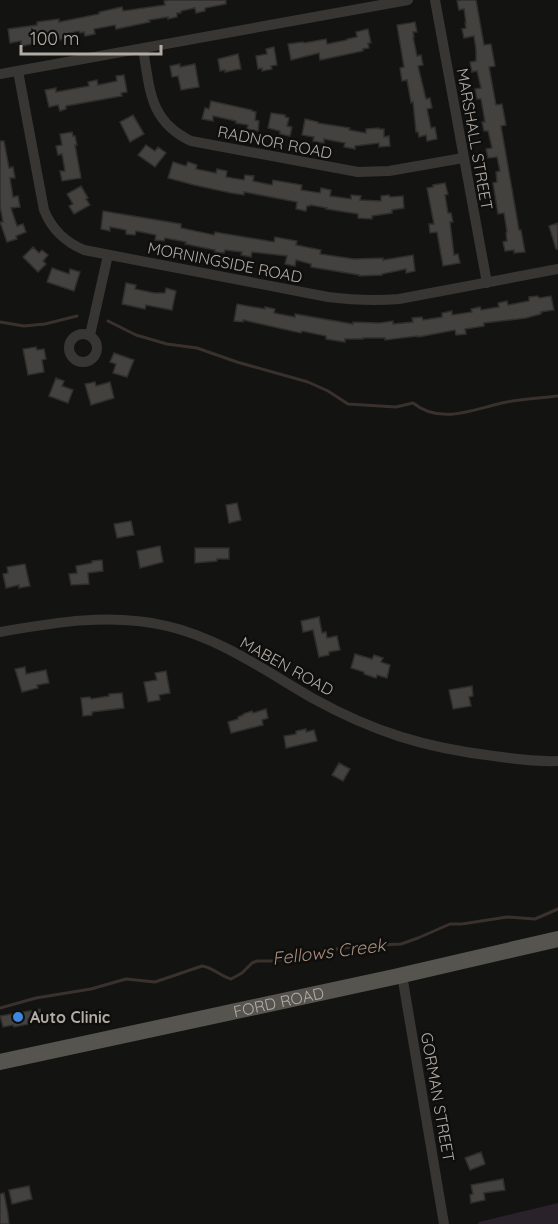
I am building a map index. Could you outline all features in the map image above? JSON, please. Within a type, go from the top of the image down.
[{"type":"main road","name":"FORD ROAD","points":[[0,1062],[558,939]]},
{"type":"street","points":[[0,74],[408,0]]},
{"type":"street","name":"MARSHALL STREET","points":[[435,0],[487,283]]},
{"type":"street","name":"RADNOR ROAD","points":[[143,49],[151,96],[156,110],[171,129],[191,141],[357,172],[389,171],[463,158]]},
{"type":"street","name":"MORNINGSIDE ROAD","points":[[18,71],[42,203],[47,218],[58,233],[72,245],[84,250],[353,300],[399,299],[558,269]]},
{"type":"street","points":[[90,335],[108,255]]},
{"type":"street","name":"MABEN ROAD","points":[[0,632],[95,619],[134,620],[169,626],[213,642],[333,709],[394,735],[460,752],[513,759],[558,761]]},
{"type":"street","name":"GORMAN STREET","points":[[402,975],[444,1224]]},
{"type":"shaded area","points":[[558,1203],[558,1224],[478,1224],[479,1222]]},
{"type":"building","points":[[226,0],[226,4],[205,8],[205,11],[196,13],[195,8],[181,11],[177,13],[177,17],[149,20],[150,22],[116,29],[115,25],[94,29],[95,34],[85,36],[84,32],[79,31],[65,34],[65,39],[54,41],[53,35],[47,36],[47,33],[31,36],[33,44],[21,46],[21,41],[10,43],[8,29],[59,19],[59,22],[122,7],[123,11],[165,5],[164,1]]},
{"type":"building","points":[[476,0],[484,45],[491,44],[495,66],[489,67],[496,105],[502,104],[506,125],[501,126],[525,252],[505,251],[503,242],[507,241],[507,232],[504,213],[498,214],[493,183],[497,182],[496,172],[500,171],[497,157],[488,158],[486,149],[492,148],[488,131],[484,131],[482,122],[485,122],[481,99],[477,99],[475,89],[481,88],[477,71],[472,72],[470,62],[476,61],[474,36],[464,38],[462,29],[466,28],[466,23],[464,9],[459,10],[457,1]]},
{"type":"building","points":[[415,22],[417,32],[413,32],[413,37],[417,56],[421,55],[423,65],[418,66],[426,99],[430,98],[432,108],[427,109],[431,128],[435,127],[437,139],[427,141],[426,135],[419,137],[416,132],[413,102],[411,103],[407,80],[402,81],[400,68],[404,67],[397,25]]},
{"type":"building","points":[[368,29],[371,43],[368,43],[369,48],[363,51],[320,60],[319,53],[291,60],[288,44],[326,39],[327,44],[357,37],[356,32]]},
{"type":"building","points":[[274,47],[277,65],[271,66],[272,69],[262,71],[262,68],[258,69],[256,56],[267,54],[266,49]]},
{"type":"building","points":[[238,54],[241,69],[220,71],[218,59]]},
{"type":"building","points":[[180,64],[180,67],[195,64],[199,87],[181,90],[178,76],[172,77],[170,66]]},
{"type":"building","points":[[124,75],[127,92],[121,93],[122,96],[66,106],[66,109],[60,111],[58,105],[49,107],[45,90],[56,88],[56,92],[89,86],[88,82],[97,80],[98,85],[117,81],[116,76]]},
{"type":"building","points":[[211,101],[256,112],[255,120],[259,121],[258,131],[247,129],[248,125],[236,123],[236,121],[213,116],[213,121],[202,119],[205,108],[209,109]]},
{"type":"building","points":[[271,113],[285,115],[289,118],[287,126],[292,127],[290,136],[268,128]]},
{"type":"building","points":[[133,115],[144,134],[130,142],[120,122]]},
{"type":"building","points":[[305,119],[366,133],[366,129],[384,129],[384,137],[389,136],[390,146],[379,147],[379,143],[355,146],[355,149],[344,147],[345,143],[324,139],[324,143],[313,141],[314,137],[302,135]]},
{"type":"building","points":[[72,132],[77,145],[75,145],[81,178],[62,181],[60,171],[65,171],[62,154],[58,155],[56,146],[62,145],[60,134]]},
{"type":"building","points":[[0,141],[4,141],[9,168],[13,167],[15,178],[10,178],[13,197],[18,196],[20,207],[11,208],[17,226],[23,224],[26,232],[16,236],[17,239],[7,242],[0,222],[3,222],[0,206]]},
{"type":"building","points":[[146,145],[155,151],[158,147],[166,153],[155,167],[138,155]]},
{"type":"building","points":[[173,162],[186,166],[188,162],[197,165],[196,169],[216,173],[217,169],[227,171],[226,177],[244,180],[245,175],[254,176],[253,181],[272,185],[273,180],[302,185],[301,190],[320,193],[321,188],[331,190],[330,196],[351,199],[351,195],[361,196],[360,200],[381,201],[381,196],[403,196],[404,208],[392,210],[392,213],[372,216],[372,219],[358,218],[358,214],[310,205],[307,206],[306,211],[296,209],[297,202],[244,192],[244,195],[231,193],[168,178]]},
{"type":"building","points":[[445,183],[448,194],[445,195],[448,213],[451,213],[453,222],[450,222],[454,255],[458,254],[460,263],[443,266],[437,232],[430,233],[429,224],[434,224],[427,188]]},
{"type":"building","points":[[81,186],[90,205],[74,214],[69,206],[73,204],[67,194]]},
{"type":"building","points":[[103,211],[181,224],[181,228],[214,235],[215,232],[274,242],[275,237],[297,241],[296,245],[321,250],[320,254],[354,259],[383,258],[383,260],[413,255],[415,271],[406,273],[406,269],[382,275],[359,276],[311,267],[311,264],[296,260],[295,266],[285,264],[287,256],[252,252],[251,257],[241,255],[242,252],[225,250],[224,253],[215,252],[215,250],[185,244],[186,242],[165,238],[164,241],[155,240],[156,235],[136,231],[135,235],[126,234],[126,230],[110,227],[110,231],[101,229]]},
{"type":"building","points":[[558,223],[558,249],[556,249],[549,226]]},
{"type":"building","points":[[33,247],[39,253],[42,250],[48,255],[43,261],[46,264],[38,272],[23,257]]},
{"type":"building","points":[[52,268],[69,274],[70,269],[80,272],[74,291],[47,282]]},
{"type":"building","points":[[126,283],[136,285],[135,289],[154,293],[165,293],[166,288],[176,291],[172,310],[146,305],[145,309],[122,304]]},
{"type":"building","points":[[538,296],[539,298],[551,296],[554,310],[526,318],[484,323],[484,326],[465,329],[466,334],[456,335],[455,330],[385,340],[385,338],[345,339],[345,342],[326,339],[326,336],[302,331],[301,333],[243,320],[243,322],[234,321],[237,304],[275,309],[274,313],[295,317],[295,314],[353,324],[353,322],[393,321],[393,324],[413,322],[412,318],[422,317],[423,320],[442,317],[442,313],[452,311],[452,315],[472,312],[471,309],[480,307],[481,310],[499,307],[498,303],[507,301],[508,305],[529,301],[529,297]]},
{"type":"building","points":[[36,347],[37,350],[44,349],[46,359],[42,360],[44,372],[28,375],[23,349]]},
{"type":"building","points":[[114,353],[134,360],[127,377],[113,373],[116,364],[110,362]]},
{"type":"building","points":[[56,378],[64,381],[62,386],[73,390],[68,403],[49,396]]},
{"type":"building","points":[[95,382],[96,386],[110,382],[114,398],[91,405],[85,384]]},
{"type":"building","points":[[237,503],[241,520],[229,523],[226,505]]},
{"type":"building","points":[[131,521],[134,535],[117,538],[114,524]]},
{"type":"building","points":[[160,546],[163,562],[140,568],[137,551]]},
{"type":"building","points":[[195,548],[229,548],[229,559],[195,563]]},
{"type":"building","points":[[102,560],[103,571],[88,573],[89,584],[71,585],[69,574],[77,573],[76,566]]},
{"type":"building","points":[[25,564],[30,586],[19,588],[19,585],[6,588],[3,574],[8,573],[7,567]]},
{"type":"building","points":[[319,617],[322,633],[326,632],[327,638],[337,636],[340,650],[319,657],[313,630],[303,632],[301,621]]},
{"type":"building","points":[[355,654],[372,659],[374,655],[383,658],[381,662],[390,665],[387,678],[377,675],[376,678],[351,668]]},
{"type":"building","points":[[25,667],[26,674],[46,670],[49,683],[37,685],[38,688],[22,692],[15,669]]},
{"type":"building","points":[[166,671],[170,693],[159,695],[160,700],[148,702],[144,682],[157,680],[155,673]]},
{"type":"building","points":[[472,686],[473,696],[469,697],[471,706],[453,709],[449,690]]},
{"type":"building","points":[[122,693],[124,708],[92,712],[92,715],[83,716],[81,698],[90,697],[91,699]]},
{"type":"building","points":[[266,709],[268,718],[262,720],[263,725],[231,733],[228,722],[238,719],[243,714]]},
{"type":"building","points":[[306,729],[306,732],[314,730],[317,741],[286,748],[284,736]]},
{"type":"building","points":[[339,763],[350,769],[343,781],[332,775]]},
{"type":"building","name":"Auto Clinic","points":[[40,1009],[41,1016],[28,1019],[29,1024],[3,1027],[0,1016]]},
{"type":"building","points":[[481,1152],[485,1164],[470,1170],[465,1158]]},
{"type":"building","points":[[503,1179],[505,1190],[484,1193],[485,1200],[471,1203],[470,1195],[473,1194],[471,1185]]},
{"type":"building","points":[[29,1186],[32,1199],[12,1204],[9,1190]]},
{"type":"building","points":[[4,1193],[9,1224],[0,1224],[0,1194]]},
{"type":"waterway","points":[[0,322],[24,326],[45,324],[77,316]]},
{"type":"waterway","points":[[108,321],[136,335],[167,344],[197,348],[308,382],[348,404],[396,407],[413,403],[424,410],[447,414],[507,402],[558,396]]},
{"type":"waterway","name":"Fellows Creek","points":[[0,1008],[36,998],[91,989],[126,979],[155,982],[202,966],[231,979],[257,961],[275,961],[303,954],[358,946],[401,944],[450,924],[507,917],[535,919],[558,909]]},
{"type":"place","name":"Auto Clinic","points":[[18,1017]]}]
